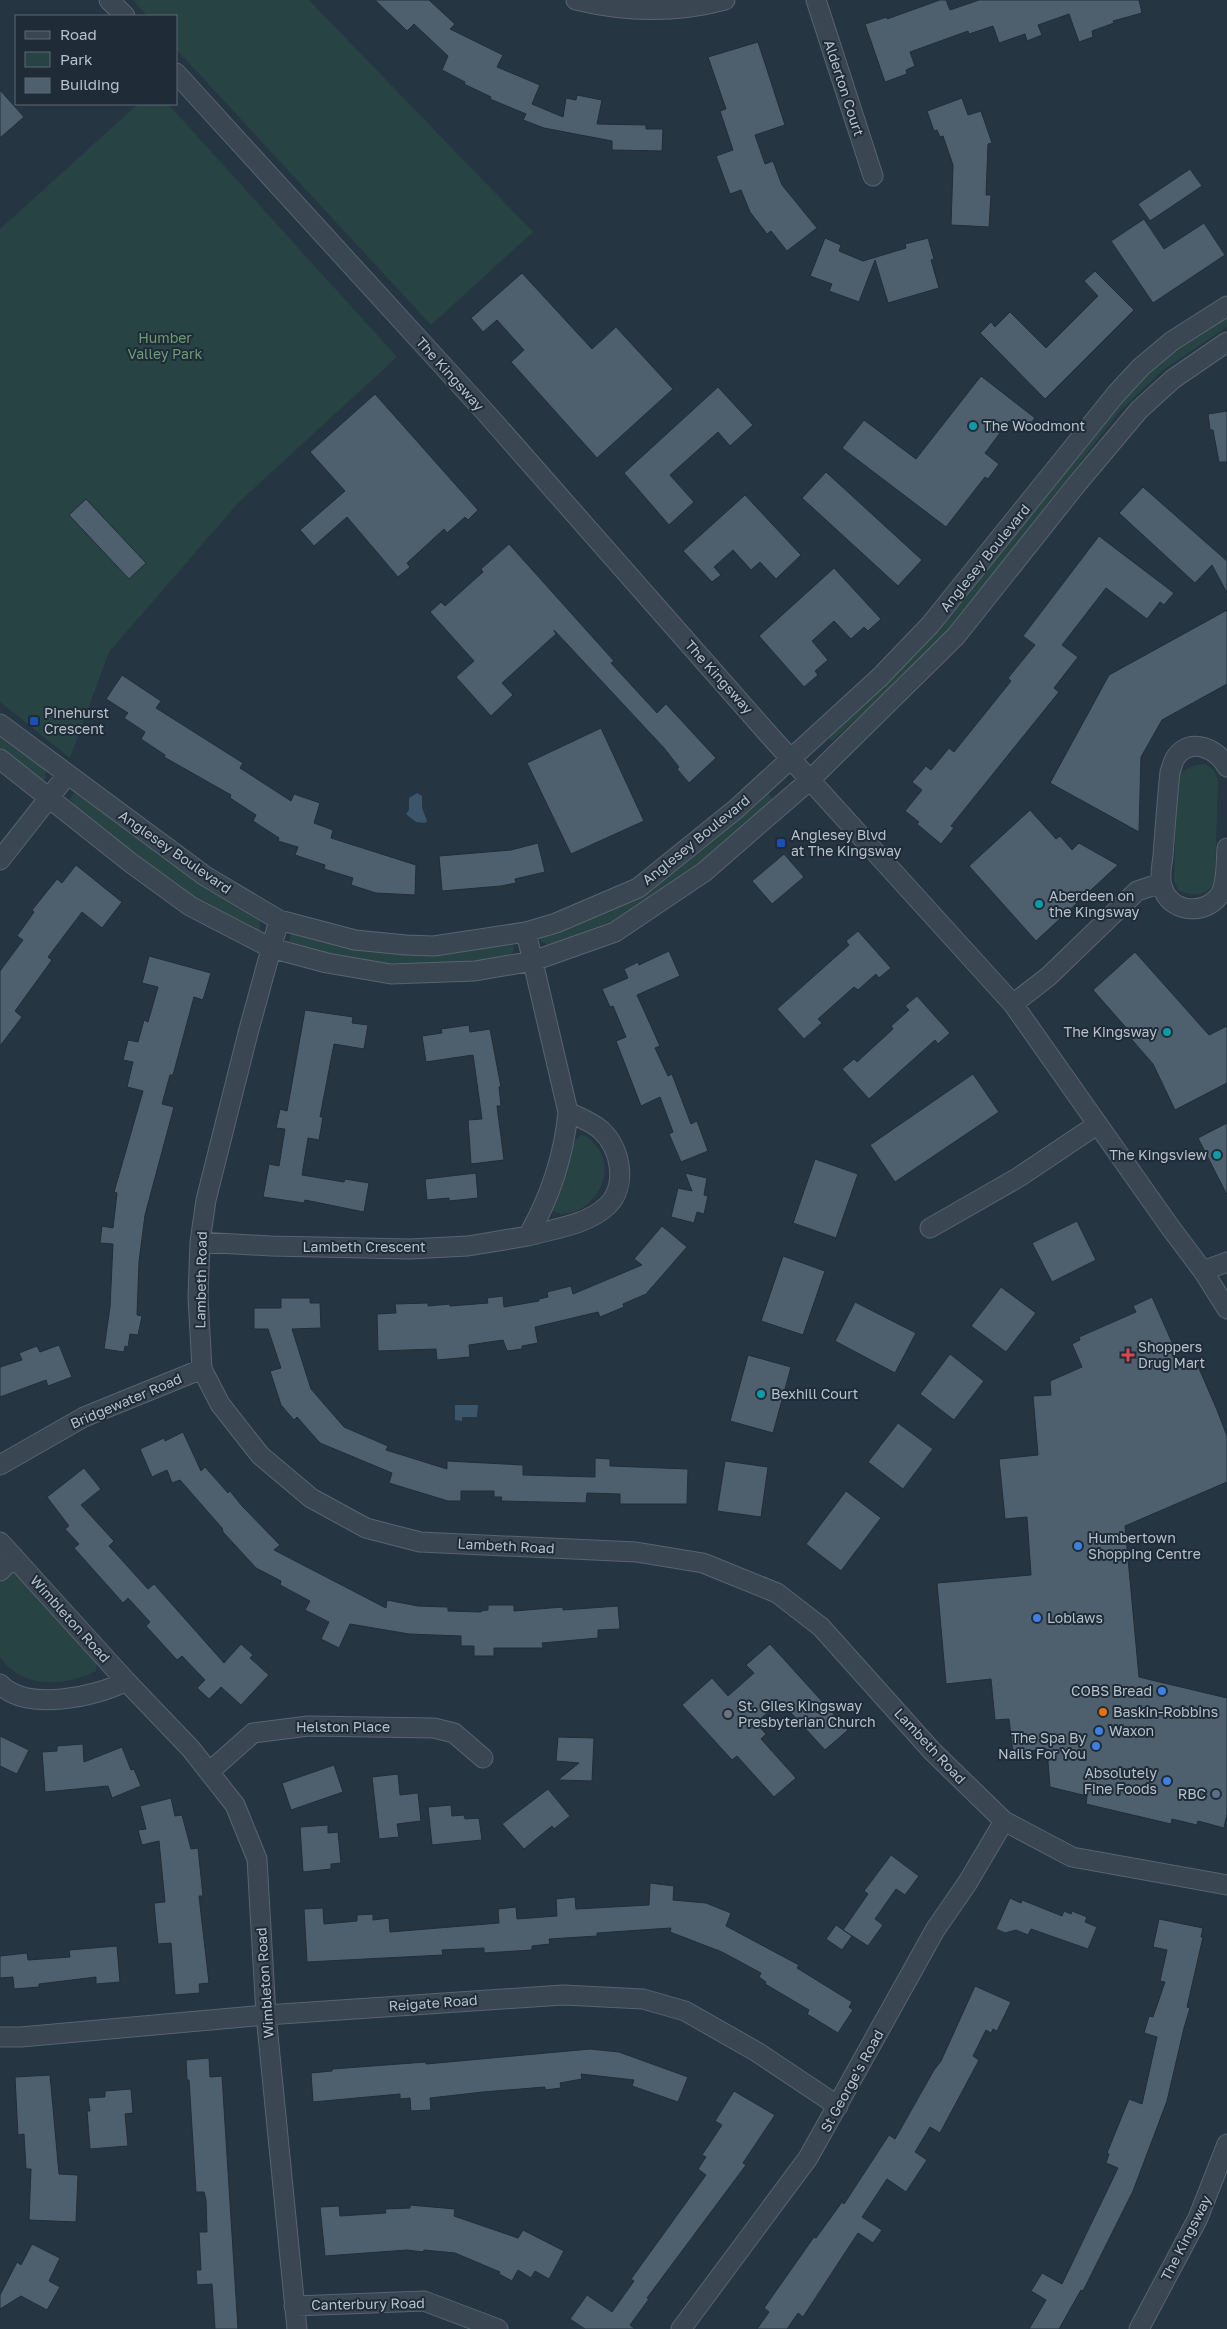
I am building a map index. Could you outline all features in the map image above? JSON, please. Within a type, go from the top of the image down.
[{"type":"street","points":[[110,0],[123,15]]},
{"type":"street","points":[[576,0],[633,9],[662,9],[725,0]]},
{"type":"street","name":"Alderton Court","points":[[816,0],[873,176]]},
{"type":"street","name":"The Kingsway","points":[[178,75],[486,413],[810,780],[1013,1004],[1203,1271],[1227,1309]]},
{"type":"street","name":"Anglesey Boulevard","points":[[0,724],[205,876],[279,920],[355,940],[434,946],[526,932],[556,923],[638,888],[709,832],[880,677],[930,625],[1116,394],[1141,367],[1172,341],[1227,306]]},
{"type":"street","name":"Anglesey Boulevard","points":[[0,759],[50,796],[131,863],[190,906],[271,948],[327,963],[391,974],[475,971],[533,961],[615,932],[704,872],[810,780],[956,636],[1076,485],[1139,410],[1174,379],[1227,342]]},
{"type":"street","points":[[1227,767],[1222,758],[1213,750],[1200,746],[1190,746],[1176,757],[1170,772],[1161,883],[1171,903],[1181,908],[1192,909],[1213,901],[1221,892],[1225,881],[1227,848]]},
{"type":"street","points":[[0,860],[67,775]]},
{"type":"street","points":[[1013,1004],[1049,976],[1137,891],[1161,883]]},
{"type":"street","name":"Lambeth Road","points":[[279,920],[206,1200],[200,1242],[198,1297],[202,1370],[220,1404],[260,1455],[311,1498],[366,1528],[420,1542],[636,1552],[702,1563],[777,1593],[821,1627],[932,1751],[1004,1821],[1072,1857],[1227,1885]]},
{"type":"street","points":[[526,932],[568,1112],[563,1147],[539,1216],[528,1236]]},
{"type":"street","name":"Lambeth Crescent","points":[[200,1242],[271,1246],[410,1249],[468,1246],[528,1236],[590,1217],[607,1206],[615,1194],[620,1180],[619,1162],[613,1147],[602,1131],[582,1118],[568,1112]]},
{"type":"street","points":[[930,1228],[1019,1177],[1098,1124]]},
{"type":"street","points":[[1203,1271],[1227,1262]]},
{"type":"street","name":"Bridgewater Road","points":[[0,1465],[84,1417],[202,1370]]},
{"type":"street","name":"Wimbleton Road","points":[[0,1542],[126,1681],[191,1749],[235,1805],[257,1859],[266,2015],[297,2329]]},
{"type":"street","points":[[0,1571],[14,1557]]},
{"type":"street","points":[[0,1684],[18,1696],[46,1699],[86,1695],[126,1681]]},
{"type":"street","name":"Helston Place","points":[[209,1772],[253,1733],[308,1726],[434,1728],[454,1733],[483,1758]]},
{"type":"street","name":"St George's Road","points":[[681,2329],[808,2158],[935,1930],[968,1882],[1004,1821]]},
{"type":"street","name":"Reigate Road","points":[[0,2037],[21,2038],[266,2015],[563,1995],[644,1999],[686,2011],[757,2052],[838,2106]]},
{"type":"street","name":"The Kingsway","points":[[1139,2329],[1198,2218],[1220,2183],[1227,2144]]},
{"type":"street","name":"Canterbury Road","points":[[294,2306],[424,2301],[498,2329]]},
{"type":"green space","points":[[133,0],[309,0],[533,232],[431,325],[178,51],[178,15],[146,15]]},
{"type":"green space","name":"Humber Valley Park","points":[[137,105],[169,105],[397,357],[239,502],[109,652],[70,758],[0,702],[0,229]]},
{"type":"green space","points":[[1227,317],[1227,327],[1163,370],[1120,411],[955,622],[911,669],[832,741],[826,735],[1134,384],[1179,347]]},
{"type":"green space","points":[[0,729],[45,768],[46,779],[39,780],[0,749]]},
{"type":"green space","points":[[1205,764],[1214,770],[1218,780],[1215,879],[1213,885],[1205,892],[1189,894],[1178,890],[1174,881],[1177,778],[1189,768]]},
{"type":"green space","points":[[765,789],[775,802],[720,853],[618,919],[549,945],[541,942],[540,934],[593,911]]},
{"type":"green space","points":[[74,792],[247,910],[260,921],[260,929],[257,930],[198,901],[76,809],[70,800]]},
{"type":"green space","points":[[292,931],[501,943],[513,945],[514,950],[511,954],[505,956],[475,961],[418,964],[374,963],[338,958],[293,945],[289,941]]},
{"type":"green space","points":[[581,1135],[591,1140],[603,1158],[605,1171],[602,1184],[586,1206],[574,1212],[562,1214],[550,1210],[564,1178],[575,1141]]},
{"type":"green space","points":[[11,1566],[97,1660],[96,1671],[71,1680],[44,1682],[31,1680],[20,1675],[0,1657],[0,1577]]},
{"type":"water","points":[[417,793],[422,796],[422,808],[427,821],[425,823],[416,822],[406,814],[409,810],[409,798]]},
{"type":"water","points":[[455,1405],[478,1405],[477,1417],[462,1417],[462,1421],[455,1420]]},
{"type":"building","points":[[375,0],[429,0],[455,24],[450,29],[503,55],[497,67],[540,85],[532,104],[563,117],[566,98],[576,100],[577,95],[602,100],[597,124],[646,125],[646,129],[663,129],[662,151],[612,150],[612,141],[544,128],[523,120],[526,114],[490,99],[491,97],[464,84],[465,82],[442,70],[448,56],[414,24],[407,31]]},
{"type":"building","points":[[940,0],[946,0],[950,10],[979,0],[1139,0],[1142,13],[1113,21],[1114,23],[1092,31],[1093,37],[1079,42],[1069,14],[1038,25],[1042,35],[1027,41],[1025,34],[999,43],[993,26],[969,34],[968,31],[910,52],[915,66],[906,70],[907,74],[885,82],[865,24],[887,17],[887,19]]},
{"type":"building","points":[[758,42],[785,125],[755,135],[765,164],[773,161],[782,185],[817,228],[787,251],[771,231],[767,234],[750,212],[741,190],[730,194],[716,156],[733,150],[720,111],[726,109],[708,57]]},
{"type":"building","points":[[0,90],[24,117],[0,138]]},
{"type":"building","points":[[962,98],[968,115],[981,111],[992,143],[988,144],[986,195],[991,195],[989,227],[951,225],[953,165],[943,136],[940,137],[937,130],[934,131],[927,111]]},
{"type":"building","points":[[1190,169],[1202,186],[1150,221],[1138,204]]},
{"type":"building","points":[[1144,219],[1164,249],[1204,223],[1225,255],[1153,303],[1111,241]]},
{"type":"building","points":[[825,238],[841,245],[839,251],[863,261],[906,248],[905,244],[928,238],[934,259],[931,260],[939,288],[888,303],[875,260],[859,302],[829,291],[832,284],[810,276]]},
{"type":"building","points":[[1095,271],[1134,310],[1045,399],[980,333],[991,322],[995,327],[1010,312],[1046,348],[1098,296],[1084,281]]},
{"type":"building","points":[[522,273],[592,349],[616,327],[673,389],[597,458],[511,362],[524,350],[497,320],[483,332],[471,318]]},
{"type":"building","points":[[981,376],[1035,418],[1023,432],[1009,421],[985,453],[999,464],[988,479],[985,477],[946,527],[842,448],[864,420],[916,459]]},
{"type":"building","points":[[718,387],[753,425],[730,446],[718,432],[670,475],[694,502],[669,525],[624,473]]},
{"type":"building","points":[[375,394],[478,510],[468,520],[465,517],[447,533],[444,529],[407,563],[410,567],[398,577],[347,517],[314,546],[300,530],[345,491],[310,452]]},
{"type":"building","points":[[1227,411],[1227,462],[1219,462],[1213,430],[1210,430],[1208,414]]},
{"type":"building","points":[[826,472],[922,560],[898,586],[802,498]]},
{"type":"building","points":[[1143,487],[1227,561],[1227,593],[1212,565],[1195,583],[1119,513]]},
{"type":"building","points":[[745,495],[801,555],[776,579],[760,562],[751,570],[733,550],[714,567],[721,575],[712,582],[683,551]]},
{"type":"building","points":[[86,499],[146,563],[129,579],[69,515]]},
{"type":"building","points":[[1099,536],[1174,593],[1164,605],[1160,602],[1147,619],[1106,588],[1062,645],[1078,657],[1054,688],[1059,692],[951,826],[954,828],[941,844],[905,811],[922,790],[912,782],[926,766],[931,770],[949,748],[954,752],[1011,681],[1008,678],[1035,645],[1023,636]]},
{"type":"building","points":[[509,544],[614,661],[611,663],[657,713],[666,704],[716,758],[689,783],[677,769],[679,767],[664,748],[554,630],[556,634],[502,683],[513,695],[491,716],[456,677],[474,661],[430,612],[441,602],[445,606],[483,572],[481,569]]},
{"type":"building","points":[[834,568],[881,619],[868,631],[864,627],[851,639],[834,621],[812,641],[828,660],[815,671],[818,675],[804,687],[759,636]]},
{"type":"building","points":[[1227,610],[1227,684],[1162,720],[1141,757],[1139,832],[1050,783],[1109,675]]},
{"type":"building","points":[[122,675],[161,701],[156,708],[243,763],[240,768],[291,801],[294,794],[320,803],[314,823],[333,830],[331,838],[416,865],[415,895],[376,893],[351,885],[353,878],[324,869],[325,865],[295,855],[298,847],[278,841],[279,838],[253,821],[256,815],[230,798],[231,795],[164,757],[165,755],[141,739],[145,732],[124,718],[128,713],[106,699]]},
{"type":"building","points":[[601,728],[644,821],[571,854],[527,763]]},
{"type":"building","name":"Aberdeen on the Kingsway","points":[[1030,810],[1056,839],[1060,836],[1072,850],[1079,843],[1118,865],[1036,941],[969,866]]},
{"type":"building","points":[[538,843],[545,872],[515,879],[516,883],[501,886],[442,891],[439,856],[511,850]]},
{"type":"building","points":[[784,854],[804,877],[772,904],[752,881]]},
{"type":"building","points":[[76,865],[122,902],[102,928],[82,912],[48,957],[52,960],[15,1011],[22,1017],[0,1046],[0,971],[23,940],[17,936],[34,912],[32,910],[57,879],[62,883]]},
{"type":"building","points":[[858,931],[891,968],[879,978],[876,974],[858,990],[854,987],[818,1019],[822,1023],[804,1039],[777,1009],[849,945],[846,941]]},
{"type":"building","points":[[669,951],[680,976],[637,995],[660,1046],[655,1048],[668,1076],[672,1074],[691,1124],[697,1121],[708,1151],[681,1162],[669,1134],[673,1132],[660,1097],[641,1106],[616,1041],[626,1037],[613,1006],[610,1007],[602,989],[628,978],[624,969],[638,962],[639,965]]},
{"type":"building","name":"The Kingsway","points":[[1135,952],[1209,1035],[1227,1026],[1227,1083],[1175,1110],[1153,1064],[1126,1033],[1129,1031],[1093,990]]},
{"type":"building","points":[[149,956],[211,973],[203,1000],[194,997],[173,1075],[170,1075],[162,1104],[174,1107],[145,1215],[139,1262],[137,1315],[142,1316],[138,1335],[130,1334],[128,1347],[125,1346],[124,1352],[104,1349],[110,1307],[113,1244],[100,1243],[102,1226],[113,1228],[117,1193],[114,1192],[143,1091],[127,1087],[133,1062],[123,1060],[128,1040],[138,1042],[144,1020],[148,1022],[158,987],[142,983]]},
{"type":"building","points":[[917,996],[950,1033],[938,1044],[935,1040],[869,1099],[842,1069],[854,1059],[857,1062],[893,1029],[891,1026],[909,1010],[905,1006]]},
{"type":"building","points":[[305,1010],[353,1017],[352,1023],[368,1025],[364,1049],[334,1044],[320,1117],[323,1117],[319,1140],[308,1138],[302,1175],[344,1182],[345,1179],[369,1183],[364,1212],[305,1200],[304,1203],[263,1197],[269,1164],[279,1166],[285,1129],[276,1128],[280,1109],[287,1111]]},
{"type":"building","points":[[469,1025],[470,1032],[490,1029],[501,1087],[499,1087],[501,1106],[497,1106],[504,1160],[471,1164],[468,1120],[482,1119],[473,1055],[426,1062],[422,1036],[442,1033],[441,1029]]},
{"type":"building","points":[[973,1074],[999,1112],[895,1182],[870,1145]]},
{"type":"building","name":"The Kingsview","points":[[1227,1123],[1227,1195],[1198,1138]]},
{"type":"building","points":[[815,1159],[858,1174],[836,1238],[793,1223]]},
{"type":"building","points":[[476,1173],[478,1198],[449,1201],[449,1198],[427,1200],[425,1179]]},
{"type":"building","points":[[685,1173],[707,1178],[704,1195],[708,1196],[704,1214],[697,1212],[694,1223],[671,1217],[678,1188],[692,1191]]},
{"type":"building","points":[[1077,1221],[1096,1260],[1052,1282],[1032,1243]]},
{"type":"building","points":[[662,1226],[687,1247],[646,1294],[623,1304],[624,1307],[600,1317],[598,1312],[535,1327],[538,1343],[522,1346],[522,1349],[507,1351],[503,1340],[469,1345],[470,1357],[437,1360],[436,1349],[378,1351],[377,1314],[396,1313],[395,1304],[428,1303],[428,1306],[450,1304],[450,1306],[488,1303],[487,1298],[503,1296],[504,1307],[539,1301],[539,1299],[548,1297],[547,1292],[571,1286],[573,1294],[642,1265],[634,1259]]},
{"type":"building","points":[[783,1256],[825,1271],[803,1335],[761,1321]]},
{"type":"building","points":[[1001,1287],[1036,1313],[1006,1352],[971,1326]]},
{"type":"building","name":"Humbertown Shopping Centre","points":[[1152,1297],[1182,1365],[1195,1359],[1217,1410],[1227,1436],[1227,1482],[1125,1526],[1139,1677],[1227,1698],[1227,1814],[1224,1828],[1198,1821],[1197,1825],[1172,1819],[1171,1824],[1086,1804],[1087,1796],[1050,1787],[1047,1749],[1013,1753],[1009,1719],[995,1720],[991,1679],[946,1684],[937,1583],[1031,1575],[1027,1517],[1005,1519],[999,1459],[1038,1455],[1033,1396],[1051,1395],[1050,1381],[1082,1367],[1072,1344],[1080,1340],[1079,1337],[1136,1312],[1133,1306]]},
{"type":"building","points":[[281,1298],[310,1298],[310,1303],[320,1303],[321,1328],[292,1329],[311,1389],[344,1427],[388,1446],[386,1450],[447,1469],[447,1461],[523,1465],[523,1475],[595,1477],[595,1458],[610,1459],[610,1466],[688,1469],[687,1504],[620,1504],[620,1494],[587,1493],[586,1503],[501,1501],[502,1497],[494,1497],[494,1491],[461,1491],[461,1501],[448,1501],[389,1483],[392,1473],[320,1443],[297,1417],[294,1420],[281,1405],[270,1371],[281,1368],[268,1329],[254,1329],[254,1308],[281,1308]]},
{"type":"building","name":"Bexhill Court","points":[[855,1302],[916,1333],[895,1373],[835,1341]]},
{"type":"building","points":[[59,1345],[72,1377],[48,1386],[46,1380],[0,1397],[0,1367],[22,1360],[19,1353],[37,1346],[40,1352]]},
{"type":"building","points":[[950,1354],[984,1381],[954,1420],[920,1394]]},
{"type":"building","name":"Bexhill Court","points":[[748,1355],[791,1367],[773,1433],[730,1421]]},
{"type":"building","points":[[898,1423],[933,1449],[903,1489],[868,1462]]},
{"type":"building","points":[[183,1432],[201,1471],[205,1467],[280,1545],[274,1550],[386,1608],[387,1600],[418,1606],[448,1607],[448,1611],[481,1612],[488,1610],[488,1605],[514,1605],[514,1611],[563,1607],[563,1610],[618,1606],[620,1629],[598,1630],[598,1638],[542,1643],[543,1648],[494,1648],[494,1656],[474,1656],[474,1646],[461,1646],[461,1636],[409,1634],[350,1624],[339,1648],[321,1639],[329,1622],[305,1610],[310,1601],[280,1585],[281,1581],[256,1568],[180,1480],[172,1483],[167,1470],[152,1477],[140,1449],[164,1438],[165,1441]]},
{"type":"building","points":[[725,1461],[768,1467],[761,1517],[717,1511]]},
{"type":"building","points":[[84,1468],[101,1489],[81,1505],[114,1541],[109,1546],[148,1589],[154,1584],[224,1663],[241,1644],[253,1655],[250,1658],[269,1675],[241,1705],[221,1687],[209,1699],[197,1688],[205,1680],[182,1656],[177,1660],[146,1626],[150,1622],[128,1598],[123,1603],[74,1548],[79,1544],[65,1529],[69,1526],[47,1497]]},
{"type":"building","points":[[846,1491],[881,1518],[841,1571],[806,1544]]},
{"type":"building","name":"St. Giles Kingsway Presbyterian Church","points":[[770,1644],[848,1730],[825,1750],[780,1701],[756,1723],[766,1734],[761,1739],[796,1778],[774,1797],[737,1756],[732,1760],[682,1705],[712,1678],[728,1696],[754,1673],[746,1665]]},
{"type":"building","points":[[0,1736],[29,1750],[17,1774],[0,1766]]},
{"type":"building","points":[[558,1737],[594,1738],[592,1781],[558,1780],[579,1763],[556,1761]]},
{"type":"building","points":[[83,1744],[84,1762],[122,1747],[131,1770],[134,1769],[141,1786],[112,1798],[108,1786],[45,1792],[42,1752],[57,1751],[57,1746]]},
{"type":"building","points":[[334,1765],[343,1792],[291,1810],[282,1783]]},
{"type":"building","points":[[398,1774],[400,1795],[418,1793],[421,1821],[397,1824],[399,1837],[379,1839],[372,1777]]},
{"type":"building","points":[[548,1789],[570,1816],[554,1829],[552,1826],[524,1849],[502,1824]]},
{"type":"building","points":[[171,1798],[175,1816],[182,1815],[191,1849],[198,1848],[203,1896],[199,1896],[209,1983],[199,1984],[200,1993],[175,1995],[171,1943],[158,1944],[156,1925],[154,1903],[165,1902],[159,1841],[142,1845],[138,1830],[146,1829],[140,1806]]},
{"type":"building","points":[[451,1805],[452,1816],[464,1815],[465,1819],[479,1818],[482,1840],[432,1845],[428,1807]]},
{"type":"building","points":[[328,1825],[328,1833],[338,1832],[341,1863],[331,1864],[331,1869],[303,1872],[300,1827]]},
{"type":"building","points":[[891,1855],[919,1876],[905,1895],[896,1889],[875,1919],[883,1925],[868,1946],[843,1930],[868,1894],[864,1891]]},
{"type":"building","points":[[650,1883],[674,1886],[673,1900],[706,1903],[731,1913],[726,1926],[799,1965],[797,1968],[852,2002],[849,2007],[853,2010],[838,2033],[807,2014],[809,2010],[765,1984],[766,1982],[759,1977],[761,1973],[722,1952],[670,1932],[671,1928],[597,1933],[597,1936],[549,1939],[550,1944],[532,1946],[532,1950],[484,1953],[484,1948],[442,1950],[443,1955],[307,1962],[304,1909],[323,1908],[324,1924],[357,1921],[357,1915],[373,1914],[373,1920],[389,1918],[390,1932],[499,1923],[498,1909],[516,1907],[517,1919],[557,1916],[556,1899],[575,1897],[576,1909],[649,1905]]},
{"type":"building","points":[[1010,1898],[1021,1903],[1022,1900],[1062,1916],[1064,1911],[1071,1914],[1072,1911],[1087,1917],[1085,1922],[1097,1927],[1088,1949],[1031,1929],[1028,1935],[1016,1930],[1005,1933],[996,1929]]},
{"type":"building","points":[[1159,1919],[1203,1928],[1201,1937],[1203,1937],[1187,2007],[1190,2008],[1167,2101],[1133,2191],[1083,2291],[1081,2290],[1059,2329],[1029,2329],[1046,2300],[1031,2291],[1042,2273],[1062,2284],[1118,2168],[1106,2163],[1109,2154],[1107,2153],[1129,2099],[1142,2104],[1157,2037],[1144,2033],[1149,2016],[1153,2017],[1165,1982],[1160,1981],[1167,1950],[1153,1947]]},
{"type":"building","points":[[836,1925],[852,1936],[842,1950],[826,1939]]},
{"type":"building","points":[[117,1946],[120,1982],[96,1984],[96,1977],[39,1984],[39,1987],[14,1989],[13,1977],[0,1978],[0,1956],[27,1953],[28,1960],[70,1957],[69,1950]]},
{"type":"building","points":[[975,1986],[1011,2002],[997,2031],[993,2029],[991,2033],[986,2030],[973,2056],[979,2060],[940,2133],[930,2127],[915,2152],[927,2160],[906,2192],[887,2179],[862,2217],[882,2230],[873,2243],[858,2233],[803,2317],[798,2313],[787,2329],[757,2329],[769,2312],[764,2308],[814,2237],[816,2238],[842,2202],[844,2204],[889,2135],[895,2139],[941,2061]]},
{"type":"building","points":[[590,2049],[619,2052],[688,2077],[678,2102],[632,2086],[634,2080],[581,2074],[582,2079],[560,2083],[561,2088],[545,2090],[545,2087],[430,2098],[431,2110],[411,2111],[410,2098],[400,2099],[400,2094],[313,2102],[311,2073],[332,2071],[332,2069],[426,2062],[426,2064]]},
{"type":"building","points":[[209,2058],[210,2077],[222,2076],[238,2329],[215,2329],[212,2284],[197,2285],[196,2270],[201,2270],[199,2232],[207,2232],[206,2200],[204,2192],[196,2192],[186,2060]]},
{"type":"building","points":[[50,2075],[59,2174],[78,2175],[76,2222],[29,2220],[31,2169],[26,2169],[24,2134],[18,2135],[15,2077]]},
{"type":"building","points":[[131,2089],[133,2113],[125,2114],[128,2146],[90,2149],[87,2111],[90,2111],[88,2098],[105,2097],[105,2091]]},
{"type":"building","points":[[734,2091],[775,2115],[743,2163],[746,2165],[647,2298],[649,2299],[630,2325],[635,2329],[585,2329],[570,2319],[587,2295],[612,2312],[634,2281],[631,2279],[706,2175],[698,2169],[706,2157],[702,2155],[722,2125],[715,2121]]},
{"type":"building","points":[[410,2205],[455,2209],[454,2216],[518,2238],[523,2230],[564,2251],[549,2279],[535,2271],[531,2278],[518,2270],[512,2281],[499,2274],[500,2272],[455,2253],[407,2250],[325,2256],[320,2207],[339,2206],[340,2216],[386,2213],[385,2209],[410,2208]]},
{"type":"building","points":[[32,2244],[60,2258],[49,2281],[60,2287],[47,2310],[21,2296],[0,2309],[0,2295],[17,2262],[21,2265]]},
{"type":"place","name":"The Woodmont","points":[[973,426]]},
{"type":"place","name":"Pinehurst Crescent","points":[[34,721]]},
{"type":"place","name":"Anglesey Blvd at The Kingsway","points":[[781,843]]},
{"type":"place","name":"Aberdeen on the Kingsway","points":[[1039,904]]},
{"type":"place","name":"The Kingsway","points":[[1167,1032]]},
{"type":"place","name":"The Kingsview","points":[[1217,1155]]},
{"type":"place","name":"Shoppers Drug Mart","points":[[1128,1355]]},
{"type":"place","name":"Bexhill Court","points":[[761,1394]]},
{"type":"place","name":"Humbertown Shopping Centre","points":[[1078,1546]]},
{"type":"place","name":"Loblaws","points":[[1037,1618]]},
{"type":"place","name":"COBS Bread","points":[[1162,1691]]},
{"type":"place","name":"Baskin-Robbins","points":[[1103,1712]]},
{"type":"place","name":"St. Giles Kingsway Presbyterian Church","points":[[728,1714]]},
{"type":"place","name":"Waxon","points":[[1099,1731]]},
{"type":"place","name":"The Spa By Nails For You","points":[[1096,1746]]},
{"type":"place","name":"Absolutely Fine Foods","points":[[1167,1781]]},
{"type":"place","name":"RBC","points":[[1216,1794]]}]
